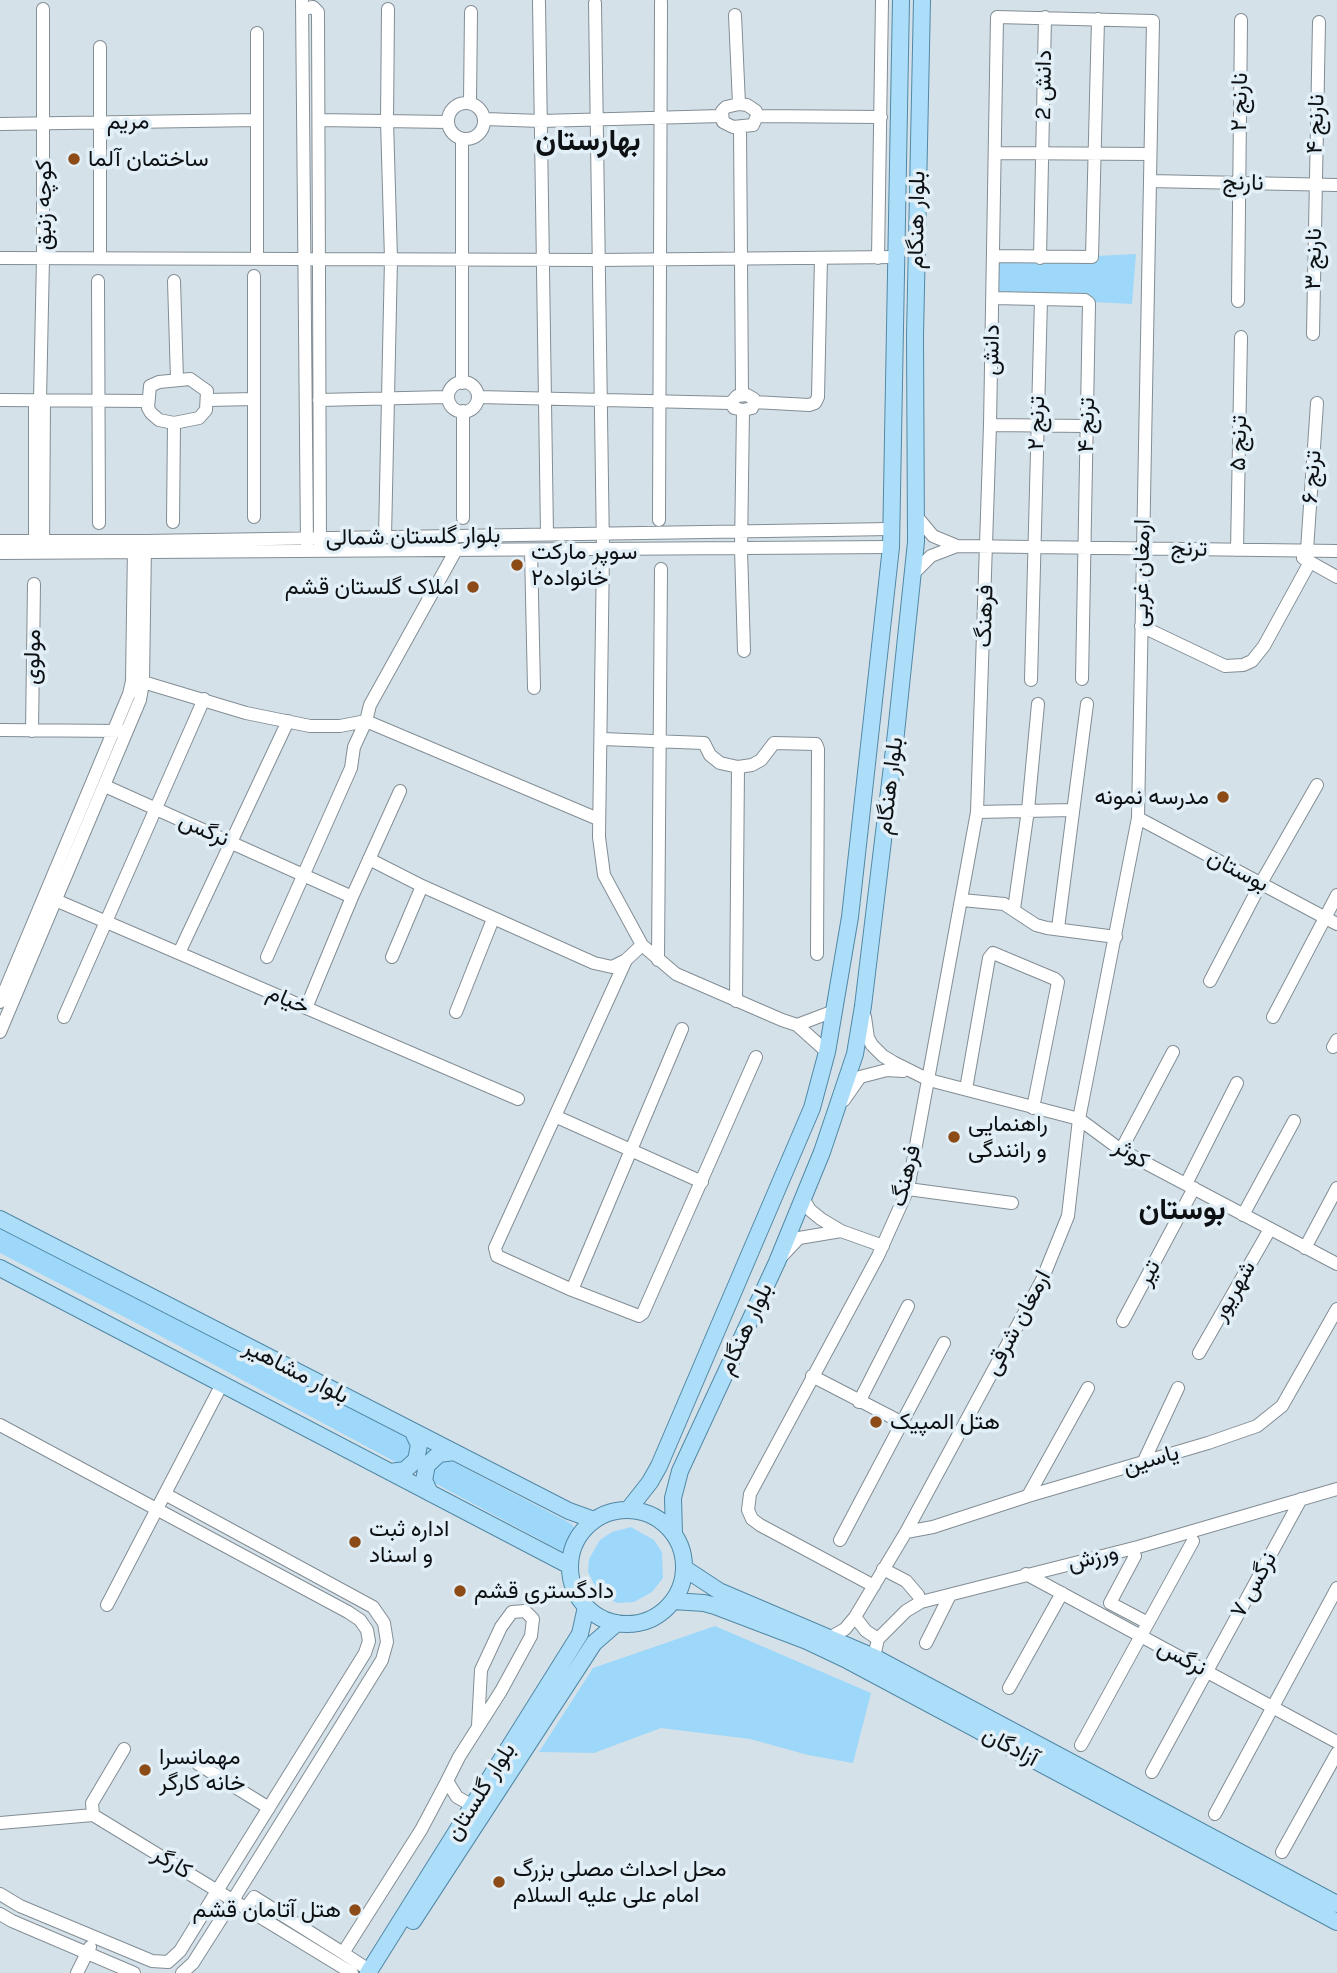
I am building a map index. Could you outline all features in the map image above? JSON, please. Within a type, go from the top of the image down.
[{"type":"main road","name":"بلوار هنگام","points":[[628,1510],[659,1466],[812,1108],[827,1052],[850,917],[891,547],[901,0]]},
{"type":"main road","name":"بلوار هنگام","points":[[674,1534],[673,1498],[678,1478],[777,1262],[803,1198],[855,1054],[863,1006],[914,574],[918,518],[915,336],[922,0]]},
{"type":"main road","points":[[899,112],[919,111]]},
{"type":"main road","points":[[863,800],[888,803]]},
{"type":"main road","name":"بلوار مشاهیر","points":[[0,1219],[413,1432],[569,1511],[594,1520]]},
{"type":"main road","name":"بلوار مشاهیر","points":[[0,1268],[570,1566]]},
{"type":"main road","points":[[702,1366],[725,1375]]},
{"type":"main road","points":[[390,1472],[405,1470],[416,1460],[419,1445],[413,1432]]},
{"type":"main road","points":[[430,1493],[424,1480],[427,1465],[439,1454],[454,1452]]},
{"type":"main road","points":[[628,1510],[654,1516],[674,1534],[681,1550],[684,1568],[681,1585],[673,1601],[660,1614],[643,1622],[617,1623],[600,1618],[586,1607],[576,1592],[570,1566],[576,1540],[594,1520],[610,1512],[628,1510]]},
{"type":"main road","name":"آزادگان","points":[[684,1568],[719,1591],[874,1657],[1243,1863],[1337,1922]]},
{"type":"main road","name":"آزادگان","points":[[673,1601],[715,1606],[807,1641],[1243,1863],[1337,1904]]},
{"type":"main road","name":"بلوار گلستان","points":[[372,1972],[580,1634],[586,1607]]},
{"type":"main road","name":"بلوار گلستان","points":[[372,1972],[594,1643],[617,1623]]},
{"type":"street","points":[[878,257],[882,0]]},
{"type":"street","points":[[539,2],[547,534]]},
{"type":"street","points":[[659,520],[661,2]]},
{"type":"street","points":[[595,3],[603,550],[602,739],[598,819],[604,875],[642,945],[676,974],[797,1025],[827,1052]]},
{"type":"street","points":[[314,545],[312,259],[318,120],[318,12],[313,7],[302,4],[312,259],[319,400],[314,545]]},
{"type":"street","name":"کوچه زنبق","points":[[39,547],[43,9]]},
{"type":"street","points":[[385,537],[391,259],[387,121],[388,9]]},
{"type":"street","points":[[470,102],[471,12]]},
{"type":"street","points":[[735,15],[739,104]]},
{"type":"street","name":"دانش","points":[[987,547],[997,17],[1045,17]]},
{"type":"street","points":[[993,256],[1092,257],[1098,19],[1045,17]]},
{"type":"street","name":"دانش 2","points":[[1040,258],[1045,17]]},
{"type":"street","name":"ارمغان غربی","points":[[1079,1119],[1138,818],[1153,21],[1098,19]]},
{"type":"street","name":"نارنج ۲","points":[[1238,301],[1241,20]]},
{"type":"street","name":"نارنج ۴","points":[[1314,185],[1319,22]]},
{"type":"street","points":[[257,33],[257,258]]},
{"type":"street","points":[[100,47],[100,258]]},
{"type":"street","points":[[470,102],[480,108],[485,119],[482,130],[473,138],[462,139],[452,133],[447,122],[450,111],[459,103],[470,102]]},
{"type":"street","points":[[721,116],[726,107],[739,104],[752,107],[757,116]]},
{"type":"street","points":[[721,116],[727,125],[740,127],[753,125],[757,116]]},
{"type":"street","points":[[485,119],[596,121],[721,116]]},
{"type":"street","points":[[757,116],[881,117]]},
{"type":"street","name":"مریم","points":[[0,124],[257,120]]},
{"type":"street","points":[[318,120],[447,122]]},
{"type":"street","points":[[740,127],[743,400],[752,408],[743,410],[741,549],[744,651]]},
{"type":"street","points":[[462,139],[462,383]]},
{"type":"street","points":[[996,153],[1150,154]]},
{"type":"street","name":"نارنج","points":[[1150,181],[1337,185]]},
{"type":"street","name":"نارنج ۳","points":[[1313,334],[1314,185]]},
{"type":"street","points":[[0,258],[598,260],[896,257]]},
{"type":"street","points":[[478,397],[743,400],[809,405],[815,403],[818,397],[821,258]]},
{"type":"street","points":[[254,276],[254,517]]},
{"type":"street","points":[[98,281],[99,523]]},
{"type":"street","points":[[174,281],[177,380]]},
{"type":"street","points":[[992,298],[1041,299]]},
{"type":"street","name":"ترنج ۴","points":[[1041,299],[1085,300],[1089,303],[1082,679]]},
{"type":"street","name":"ترنج ۲","points":[[1031,680],[1041,299]]},
{"type":"street","name":"ترنج ۵","points":[[1237,550],[1241,337]]},
{"type":"street","points":[[190,379],[207,391],[208,400],[206,410],[199,418],[174,423],[150,413],[148,401],[150,386],[159,382],[190,379]]},
{"type":"street","points":[[462,383],[473,386],[478,397],[475,407],[463,411],[451,407],[447,397],[452,387],[462,383]]},
{"type":"street","points":[[319,400],[447,397]]},
{"type":"street","points":[[0,400],[148,401]]},
{"type":"street","points":[[208,400],[254,400]]},
{"type":"street","name":"ترنج ۶","points":[[1304,555],[1317,403]]},
{"type":"street","points":[[463,411],[463,518]]},
{"type":"street","points":[[173,522],[174,423]]},
{"type":"street","points":[[990,425],[1087,426]]},
{"type":"street","points":[[918,518],[933,536],[957,546]]},
{"type":"street","name":"بلوار گلستان شمالی","points":[[314,545],[385,537],[891,528]]},
{"type":"street","points":[[859,529],[863,531],[866,539],[862,547]]},
{"type":"street","points":[[438,536],[439,551]]},
{"type":"street","points":[[0,541],[39,547]]},
{"type":"street","name":"بلوار گلستان شمالی","points":[[39,547],[314,545],[439,551],[891,547]]},
{"type":"street","points":[[914,574],[931,556],[957,546]]},
{"type":"street","name":"ترنج","points":[[957,546],[1237,550],[1304,555],[1337,551]]},
{"type":"street","points":[[0,553],[39,547]]},
{"type":"street","points":[[0,1002],[105,786],[130,694],[138,681],[139,547]]},
{"type":"street","name":"فرهنگ","points":[[874,1586],[760,1525],[752,1519],[748,1510],[750,1494],[883,1246],[908,1189],[978,812],[987,547]]},
{"type":"street","points":[[267,957],[351,768],[354,747],[370,705],[456,550]]},
{"type":"street","points":[[531,550],[534,688]]},
{"type":"street","points":[[1141,626],[1226,667],[1242,665],[1252,661],[1264,646],[1304,555],[1337,577]]},
{"type":"street","points":[[659,960],[662,569]]},
{"type":"street","name":"مولوی","points":[[32,730],[34,584]]},
{"type":"street","points":[[138,681],[246,713],[310,726],[340,726],[366,721],[598,819]]},
{"type":"street","points":[[64,1017],[204,699]]},
{"type":"street","points":[[1013,909],[1028,810],[1038,704]]},
{"type":"street","points":[[1058,928],[1087,704]]},
{"type":"street","points":[[179,953],[288,721]]},
{"type":"street","points":[[0,730],[121,731]]},
{"type":"street","points":[[0,1032],[121,731]]},
{"type":"street","points":[[602,739],[704,743],[710,755],[720,763],[738,767],[752,765],[761,760],[774,743],[816,744],[817,954]]},
{"type":"street","points":[[736,1001],[738,767]]},
{"type":"street","points":[[1210,981],[1261,883],[1317,785]]},
{"type":"street","name":"نرگس","points":[[105,786],[352,897]]},
{"type":"street","points":[[306,1008],[400,791]]},
{"type":"street","points":[[978,812],[1073,810]]},
{"type":"street","name":"بوستان","points":[[1138,818],[1337,924]]},
{"type":"street","points":[[369,859],[493,919],[594,963],[612,967],[626,960],[642,945]]},
{"type":"street","points":[[392,957],[422,886]]},
{"type":"street","points":[[1273,1017],[1337,895]]},
{"type":"street","name":"خیام","points":[[52,898],[518,1099]]},
{"type":"street","points":[[962,900],[1004,904],[1036,925],[1116,937]]},
{"type":"street","points":[[456,1012],[493,919]]},
{"type":"street","points":[[966,1089],[989,958],[993,953],[1058,982],[1033,1108]]},
{"type":"street","points":[[626,960],[495,1252],[496,1256],[639,1316],[643,1313],[756,1058]]},
{"type":"street","name":"کوثر","points":[[863,1006],[868,1038],[872,1045],[883,1056],[914,1073],[929,1080],[1079,1119],[1121,1150],[1337,1264]]},
{"type":"street","points":[[797,1025],[834,1011]]},
{"type":"street","points":[[572,1290],[682,1029]]},
{"type":"street","points":[[1121,1150],[1173,1052]]},
{"type":"street","name":"کوثر","points":[[835,1115],[860,1077],[887,1070],[914,1073]]},
{"type":"street","name":"تیر","points":[[1123,1321],[1237,1083]]},
{"type":"street","points":[[557,1117],[702,1182]]},
{"type":"street","name":"ارمغان شرقی","points":[[831,1637],[845,1629],[855,1617],[906,1532],[1042,1280],[1068,1216],[1079,1119]]},
{"type":"street","points":[[1243,1215],[1294,1121]]},
{"type":"street","points":[[1305,1248],[1337,1188]]},
{"type":"street","points":[[908,1189],[1012,1203]]},
{"type":"street","points":[[803,1198],[810,1210],[841,1231],[883,1246]]},
{"type":"street","name":"شهریور","points":[[1199,1353],[1270,1229]]},
{"type":"street","points":[[777,1262],[799,1238],[841,1231]]},
{"type":"street","points":[[859,1402],[908,1306]]},
{"type":"street","name":"یاسین","points":[[906,1532],[933,1527],[1257,1426],[1282,1406],[1337,1309]]},
{"type":"street","points":[[1325,1329],[1337,1320]]},
{"type":"street","points":[[840,1540],[944,1343]]},
{"type":"street","points":[[812,1377],[901,1423]]},
{"type":"street","points":[[107,1605],[222,1384]]},
{"type":"street","points":[[1028,1496],[1087,1388]]},
{"type":"street","points":[[1143,1463],[1178,1388]]},
{"type":"street","points":[[0,1425],[348,1612],[360,1620],[367,1630],[369,1641],[365,1653],[269,1808],[180,1951],[167,1967],[20,1906],[0,1894]]},
{"type":"street","name":"ورزش","points":[[878,1639],[906,1611],[921,1602],[1138,1547],[1337,1489]]},
{"type":"street","points":[[165,1494],[373,1607],[384,1623],[387,1642],[382,1660],[193,1963],[182,1973]]},
{"type":"street","name":"نرگس ۷","points":[[1152,1772],[1301,1499]]},
{"type":"street","points":[[1081,1745],[1193,1541]]},
{"type":"street","points":[[1135,1556],[1110,1603],[1149,1623]]},
{"type":"street","points":[[883,1569],[906,1581],[921,1602]]},
{"type":"street","name":"نرگس","points":[[1026,1574],[1337,1741]]},
{"type":"street","points":[[1215,1814],[1337,1588]]},
{"type":"street","points":[[1009,1688],[1062,1593]]},
{"type":"street","points":[[926,1643],[950,1595]]},
{"type":"street","points":[[343,1953],[421,1830],[459,1757],[478,1726],[531,1636],[533,1619],[525,1611],[512,1612],[501,1627],[481,1670],[478,1726]]},
{"type":"street","points":[[855,1617],[866,1631],[878,1639],[874,1657]]},
{"type":"street","points":[[0,1823],[93,1815],[92,1803],[124,1749]]},
{"type":"street","points":[[1282,1852],[1337,1753]]},
{"type":"street","points":[[198,1764],[269,1808]]},
{"type":"street","points":[[447,1781],[457,1797],[473,1806]]},
{"type":"street","name":"کارگر","points":[[93,1815],[349,1972]]},
{"type":"street","points":[[246,1908],[254,1897],[372,1972]]},
{"type":"street","points":[[0,1914],[12,1922],[134,1973]]},
{"type":"street","points":[[78,1973],[94,1937]]},
{"type":"shaded area","points":[[1136,254],[1132,304],[995,297],[993,261]]},
{"type":"shaded area","points":[[0,1225],[572,1524],[576,1531],[565,1553],[0,1253]]},
{"type":"shaded area","points":[[631,1527],[654,1540],[662,1552],[663,1578],[652,1592],[634,1602],[617,1603],[604,1596],[595,1586],[588,1572],[589,1559],[600,1540],[612,1532]]},
{"type":"shaded area","points":[[715,1626],[871,1693],[853,1763],[808,1755],[750,1739],[661,1728],[594,1753],[539,1752],[593,1668]]},
{"type":"place","name":"ساختمان آلما","points":[[74,159]]},
{"type":"place","name":"سوپر ماركت خانواده٢","points":[[517,565]]},
{"type":"place","name":"املاک گلستان قشم","points":[[473,587]]},
{"type":"place","name":"مدرسه نمونه","points":[[1223,797]]},
{"type":"place","name":"راهنمایی و رانندگی","points":[[954,1137]]},
{"type":"place","name":"هتل المپیک","points":[[876,1422]]},
{"type":"place","name":"اداره ثبت و اسناد","points":[[355,1542]]},
{"type":"place","name":"دادگستری قشم","points":[[460,1591]]},
{"type":"place","name":"مهمانسرا خانه کارگر","points":[[145,1770]]},
{"type":"place","name":"محل احداث مصلی بزرگ امام علی علیه السلام","points":[[499,1882]]},
{"type":"place","name":"هتل آتامان قشم","points":[[355,1910]]},
{"type":"district","name":"بهارستان","points":[[588,141]]},
{"type":"district","name":"بوستان","points":[[1182,1210]]}]
